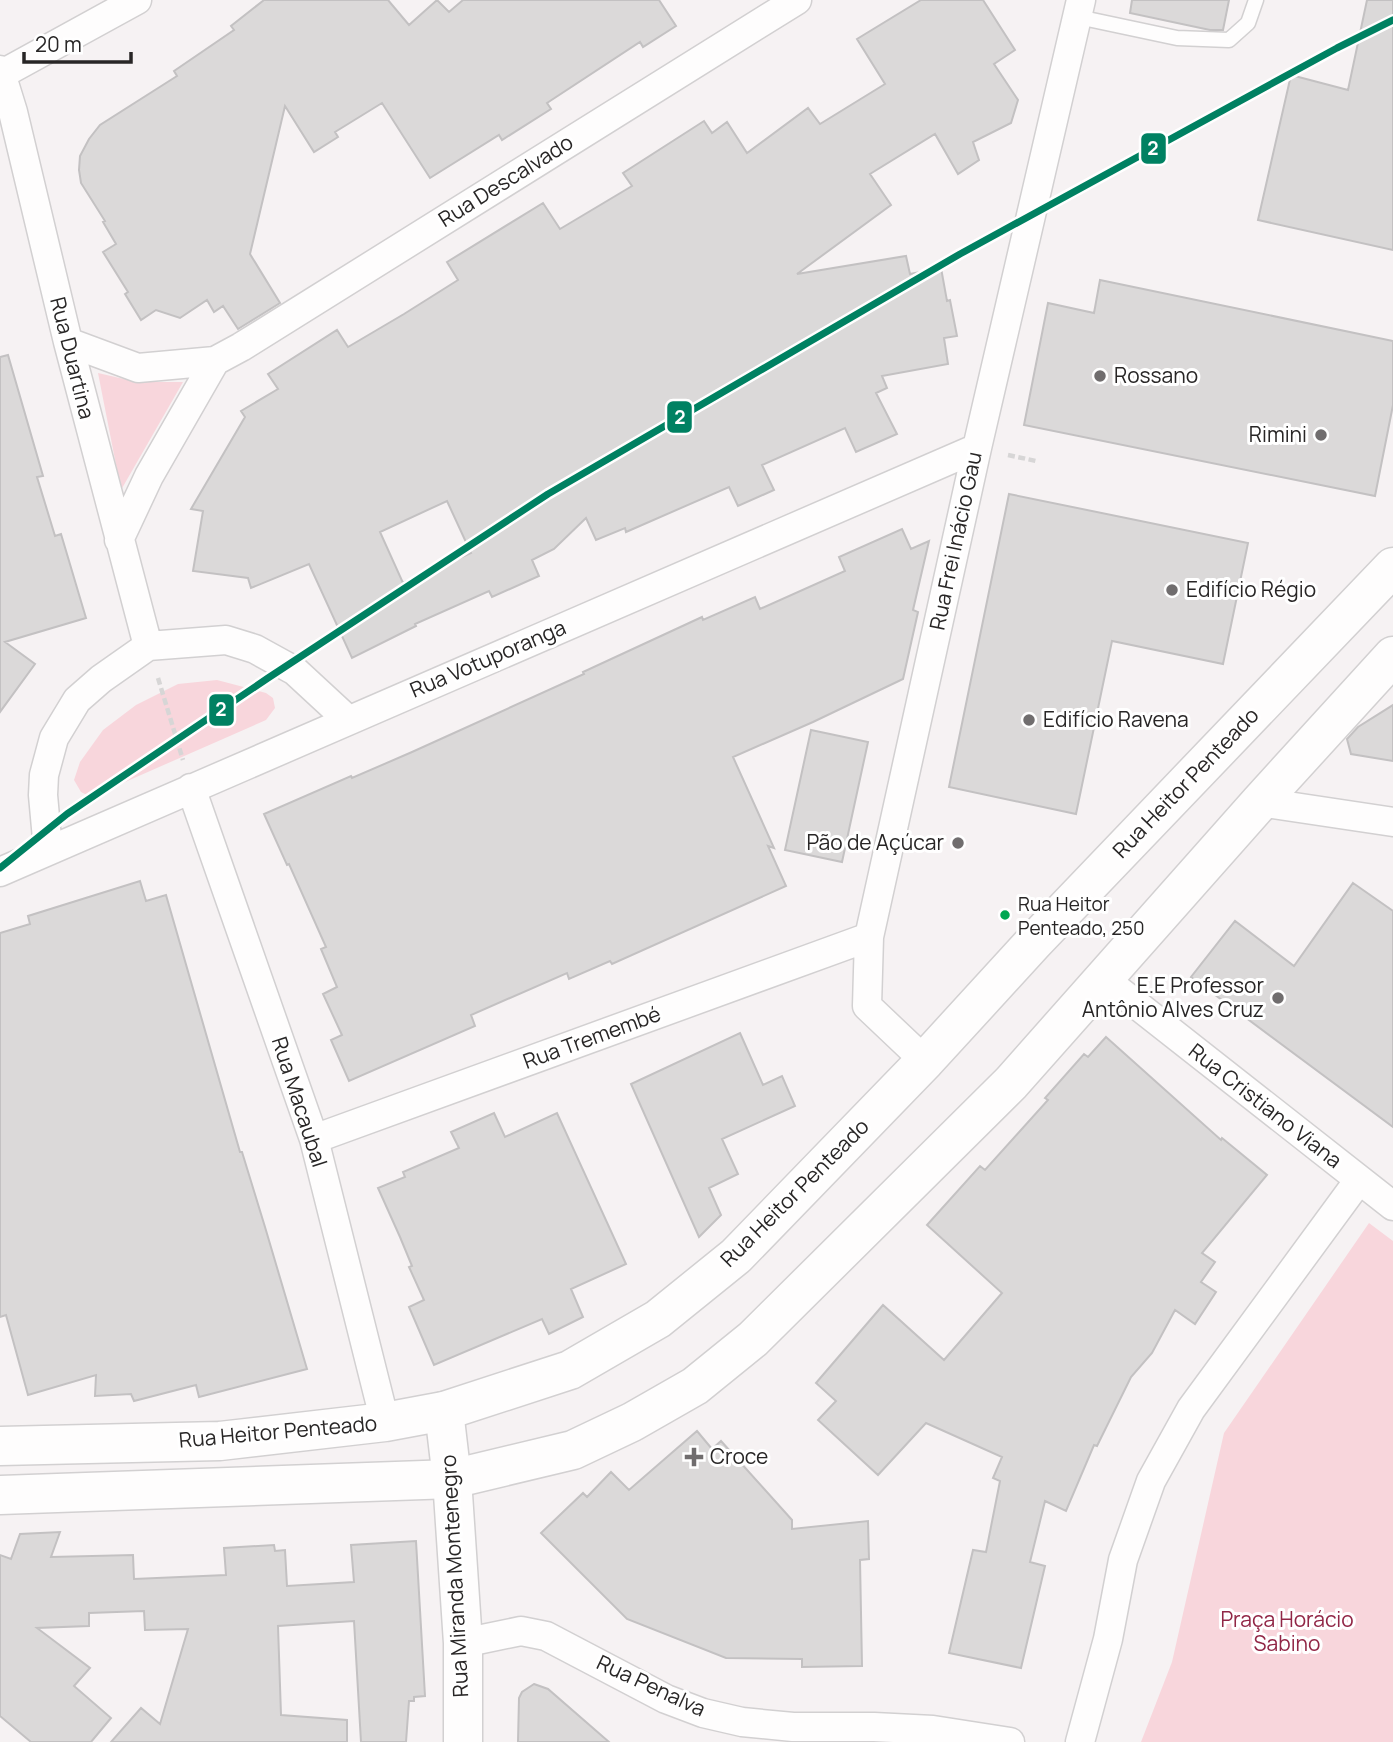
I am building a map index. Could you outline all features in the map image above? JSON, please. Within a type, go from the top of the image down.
[{"type":"main road","name":"Rua Heitor Penteado","points":[[0,1446],[220,1441],[385,1422],[444,1410],[570,1370],[658,1319],[736,1256],[925,1061],[1034,942],[1393,566]]},
{"type":"main road","points":[[0,1495],[452,1479],[573,1450],[632,1422],[695,1385],[753,1339],[1010,1083],[1393,656]]},
{"type":"main road","name":"Rua Miranda Montenegro","points":[[444,1410],[452,1479],[463,1643],[463,1742]]},
{"type":"street","points":[[1,72],[137,0]]},
{"type":"street","name":"Rua Descalvado","points":[[68,342],[138,368],[215,361],[797,0]]},
{"type":"street","name":"Rua Frei Inácio Gau","points":[[925,1061],[867,1006],[869,937],[977,448],[1079,8]]},
{"type":"street","name":"Rua Duartina","points":[[1,72],[148,646]]},
{"type":"street","name":"Rua Descalvado","points":[[119,540],[154,466],[215,361]]},
{"type":"street","name":"Rua Votuporanga","points":[[0,872],[977,448]]},
{"type":"street","points":[[48,850],[44,775],[54,738],[77,700],[100,679],[148,646],[226,640],[254,649],[295,671],[348,720]]},
{"type":"street","name":"Rua Macaubal","points":[[191,788],[314,1139],[385,1422]]},
{"type":"street","points":[[1260,802],[1393,822]]},
{"type":"street","name":"Rua Tremembé","points":[[314,1139],[869,937]]},
{"type":"street","name":"Rua Cristiano Viana","points":[[1104,979],[1393,1206]]},
{"type":"street","points":[[1080,1742],[1108,1639],[1124,1560],[1151,1481],[1191,1409],[1359,1180]]},
{"type":"street","name":"Rua Penalva","points":[[463,1643],[521,1631],[546,1636],[666,1699],[704,1713],[742,1722],[793,1727],[933,1730],[1010,1742]]},
{"type":"lane","points":[[1079,8],[1177,38],[1229,40],[1248,23],[1256,0]]},
{"type":"path","points":[[148,646],[191,788]]},
{"type":"green space","points":[[98,373],[137,382],[183,382],[121,490]]},
{"type":"green space","points":[[217,680],[266,693],[273,698],[275,708],[266,720],[91,797],[81,792],[74,780],[80,762],[103,730],[136,705],[178,684]]},
{"type":"green space","name":"Praça Horácio Sabino","points":[[1369,1223],[1393,1241],[1393,1742],[1141,1742],[1172,1662],[1224,1433]]},
{"type":"building","points":[[264,0],[388,0],[409,25],[437,0],[449,12],[463,0],[659,0],[676,26],[643,47],[640,42],[547,103],[551,109],[502,140],[499,135],[430,178],[382,103],[335,132],[338,137],[314,152],[285,106],[250,254],[280,303],[238,329],[223,306],[214,312],[207,300],[180,318],[156,310],[141,320],[125,294],[128,292],[103,252],[116,244],[81,183],[80,156],[100,125],[177,76],[174,71],[234,30],[231,26]]},
{"type":"building","points":[[921,0],[983,0],[1015,50],[994,64],[1018,100],[1011,123],[973,142],[979,160],[958,174],[935,134],[870,174],[891,205],[797,274],[906,256],[910,274],[941,268],[957,336],[944,338],[948,364],[882,376],[887,388],[876,393],[897,434],[856,452],[845,428],[762,465],[774,490],[738,506],[729,487],[626,532],[625,528],[596,540],[586,518],[554,549],[532,560],[539,576],[492,597],[489,591],[415,624],[416,626],[352,658],[309,564],[251,588],[248,578],[193,571],[203,511],[191,509],[245,417],[241,411],[278,389],[268,374],[337,330],[348,347],[404,314],[458,280],[447,262],[543,203],[560,229],[632,186],[623,173],[704,121],[712,133],[727,122],[747,153],[808,108],[820,124],[885,84],[857,39]],"holes":[[[447,501],[471,553],[403,583],[380,532]]]},
{"type":"building","points":[[1132,0],[1229,0],[1223,30],[1210,30],[1130,13]]},
{"type":"building","points":[[1367,0],[1393,0],[1393,250],[1258,220],[1291,75],[1348,90]]},
{"type":"building","points":[[1100,280],[1393,341],[1393,405],[1375,496],[1024,425],[1048,303],[1094,313]]},
{"type":"building","points":[[8,355],[43,476],[37,477],[55,536],[61,534],[86,618],[5,642],[35,664],[0,712],[0,357]]},
{"type":"building","points":[[1009,494],[1248,543],[1223,664],[1112,641],[1076,814],[949,787]]},
{"type":"building","points":[[902,529],[911,549],[929,541],[913,610],[918,612],[903,679],[733,757],[774,848],[768,846],[786,886],[612,964],[610,961],[569,979],[567,973],[471,1015],[475,1026],[349,1081],[331,1040],[342,1035],[323,994],[337,987],[321,949],[326,947],[264,814],[412,752],[702,617],[703,620],[755,597],[760,609],[845,571],[839,557]]},
{"type":"building","points":[[1393,705],[1393,761],[1351,754],[1347,739],[1358,727]]},
{"type":"building","points":[[811,730],[868,742],[842,862],[785,850]]},
{"type":"building","points":[[140,881],[146,901],[166,895],[240,1152],[307,1369],[199,1397],[196,1385],[134,1401],[131,1394],[95,1396],[96,1375],[28,1395],[6,1315],[0,1317],[0,933],[30,924],[28,916]]},
{"type":"building","name":"E.E Professor Antônio Alves Cruz","points":[[1353,883],[1393,911],[1393,1127],[1191,977],[1235,921],[1294,966]]},
{"type":"building","points":[[740,1033],[763,1085],[782,1076],[795,1106],[722,1139],[738,1174],[709,1188],[721,1215],[699,1237],[631,1084]]},
{"type":"building","points":[[1106,1037],[1221,1140],[1222,1138],[1267,1175],[1202,1253],[1215,1262],[1201,1282],[1216,1292],[1195,1324],[1175,1310],[1152,1353],[1131,1377],[1097,1446],[1094,1445],[1066,1511],[1045,1501],[1030,1562],[1045,1566],[1021,1668],[949,1653],[973,1550],[986,1552],[1000,1481],[993,1478],[1002,1457],[926,1423],[878,1475],[818,1420],[836,1401],[816,1383],[883,1305],[944,1360],[1002,1293],[927,1225],[980,1166],[985,1170],[1048,1100],[1045,1098],[1084,1054],[1088,1057]]},
{"type":"building","points":[[494,1113],[505,1137],[557,1113],[626,1264],[571,1289],[583,1317],[549,1334],[542,1319],[434,1365],[409,1307],[424,1300],[378,1188],[405,1177],[403,1172],[459,1148],[451,1132]]},
{"type":"building","points":[[697,1431],[712,1449],[721,1441],[792,1520],[792,1529],[868,1521],[869,1559],[860,1560],[862,1666],[802,1667],[802,1659],[726,1658],[627,1619],[541,1533],[583,1493],[587,1497],[611,1472],[629,1490]]},
{"type":"building","points":[[60,1532],[51,1557],[133,1555],[134,1579],[226,1575],[224,1548],[274,1545],[275,1551],[285,1550],[287,1586],[354,1582],[351,1545],[416,1541],[425,1696],[414,1697],[414,1701],[409,1701],[406,1742],[361,1742],[354,1621],[278,1626],[281,1715],[347,1720],[347,1742],[111,1742],[141,1708],[160,1724],[188,1629],[145,1630],[144,1611],[89,1613],[89,1626],[37,1628],[90,1668],[74,1686],[111,1718],[91,1742],[31,1742],[0,1716],[0,1555],[11,1559],[20,1534]]},
{"type":"building","points":[[534,1684],[548,1689],[609,1742],[518,1742],[519,1698],[522,1692]]},
{"type":"transit line","name":"2","points":[[0,868],[67,814],[548,494],[960,254],[1393,20]]},
{"type":"place","name":"Rossano","points":[[1100,376]]},
{"type":"place","name":"Rimini","points":[[1321,435]]},
{"type":"place","name":"Edifício Régio","points":[[1172,590]]},
{"type":"place","name":"Edifício Ravena","points":[[1029,720]]},
{"type":"place","name":"Pão de Açúcar","points":[[958,843]]},
{"type":"place","name":"Rua Heitor Penteado, 250","points":[[1005,915]]},
{"type":"place","name":"E.E Professor Antônio Alves Cruz","points":[[1278,998]]},
{"type":"place","name":"Croce","points":[[694,1457]]}]
